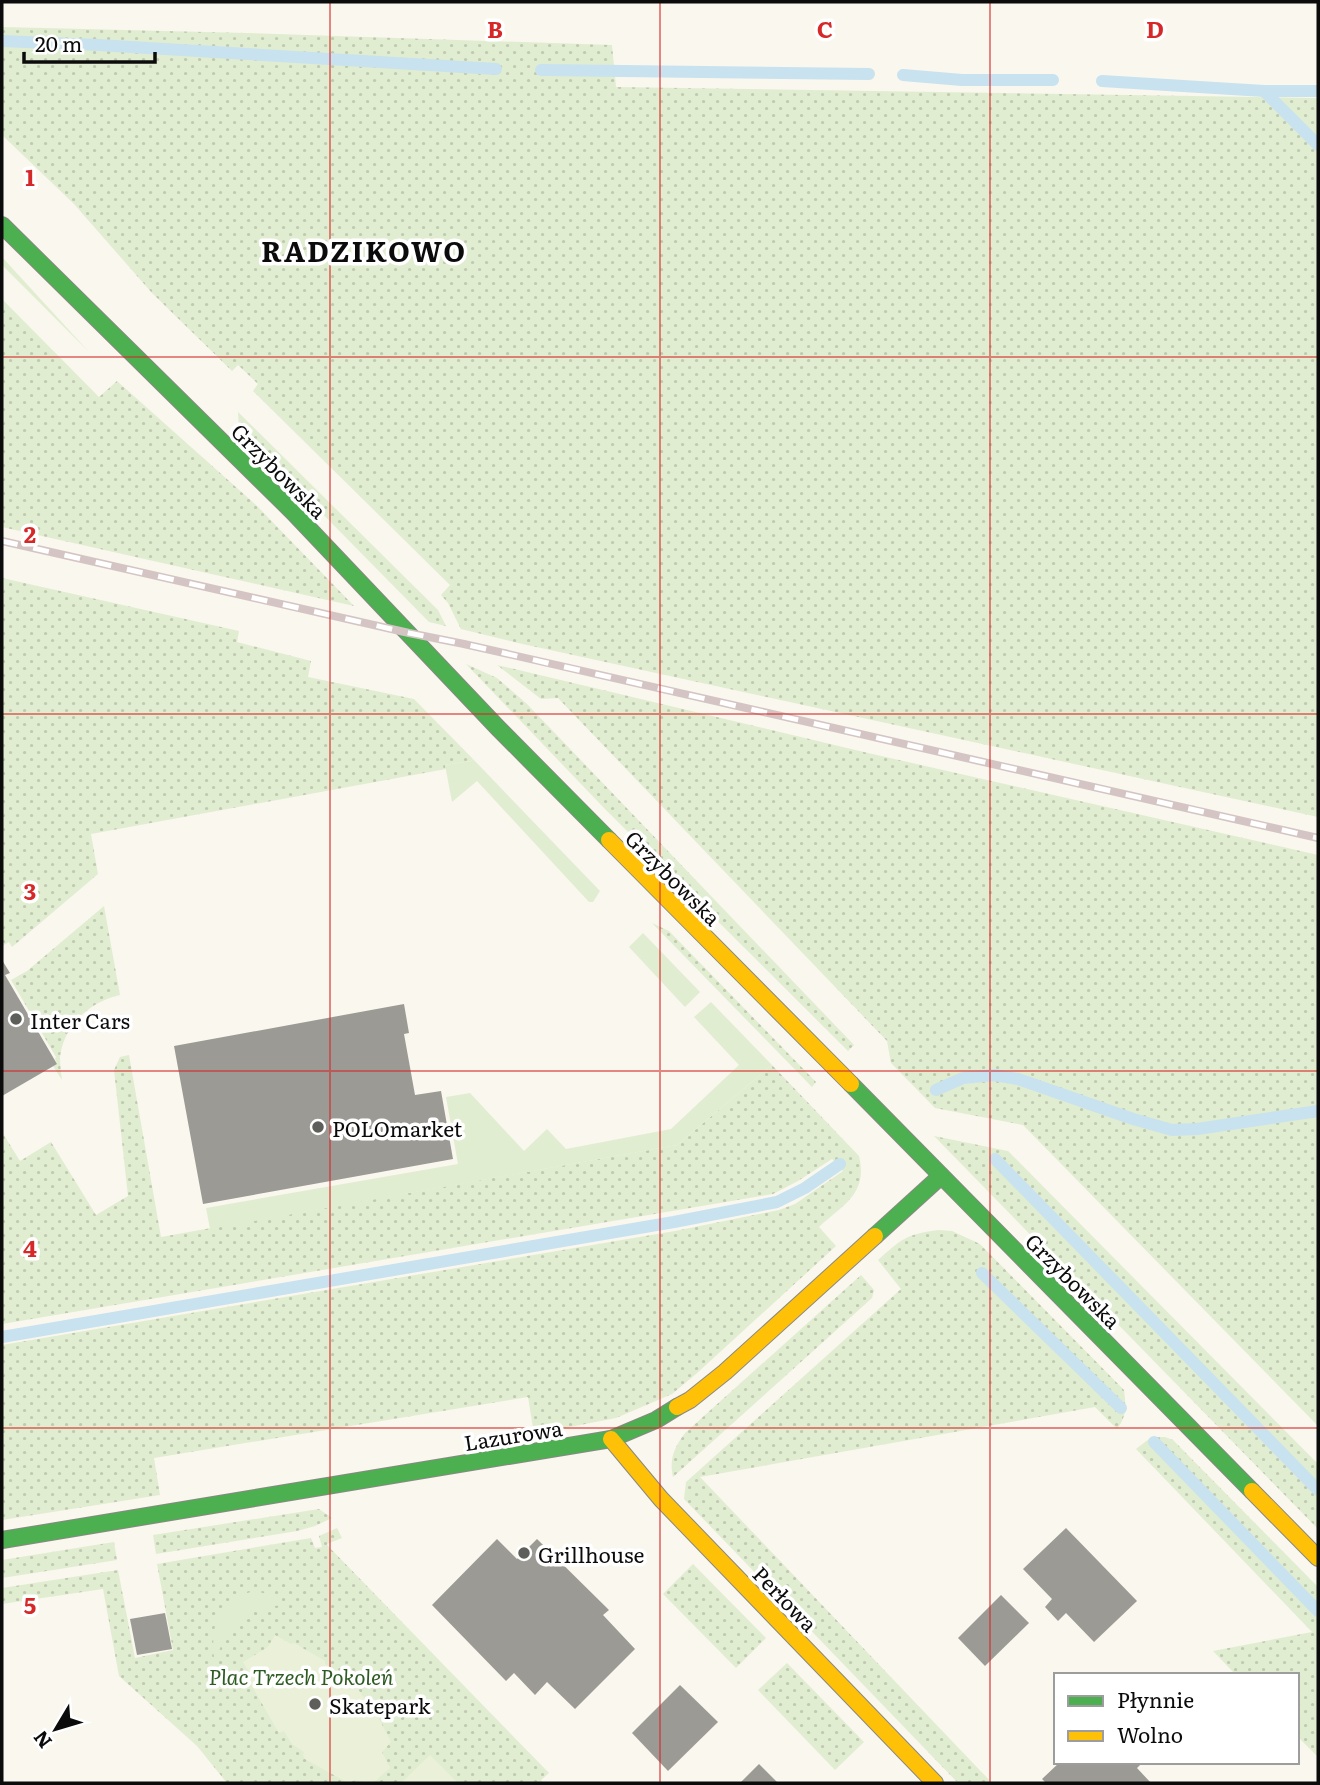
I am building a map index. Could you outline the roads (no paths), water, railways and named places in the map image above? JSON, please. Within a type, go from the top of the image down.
[{"type":"street","name":"Grzybowska","points":[[2,225],[293,512],[498,728],[1318,1558]]},
{"type":"street","name":"Lazurowa","points":[[2,1540],[611,1439],[656,1420],[690,1400],[725,1372],[941,1176]]},
{"type":"street","name":"Perłowa","points":[[611,1439],[661,1499],[935,1783]]},
{"type":"waterway","points":[[2,41],[496,69]]},
{"type":"waterway","points":[[541,70],[869,74]]},
{"type":"waterway","points":[[903,75],[962,80],[1053,80]]},
{"type":"waterway","points":[[1102,81],[1264,91],[1318,145]]},
{"type":"waterway","points":[[1264,91],[1318,91]]},
{"type":"waterway","points":[[936,1090],[963,1078],[994,1075],[1018,1079],[1172,1130],[1197,1129],[1318,1111]]},
{"type":"waterway","points":[[995,1159],[1318,1490]]},
{"type":"waterway","points":[[2,1337],[777,1202],[805,1188],[840,1164]]},
{"type":"waterway","points":[[982,1273],[1121,1408]]},
{"type":"waterway","points":[[1154,1442],[1318,1611]]},
{"type":"railway","points":[[2,541],[1318,838]]},
{"type":"place","name":"Inter Cars","points":[[16,1019]]},
{"type":"place","name":"POLOmarket","points":[[318,1127]]},
{"type":"place","name":"Grillhouse","points":[[524,1553]]},
{"type":"place","name":"Skatepark","points":[[315,1704]]},
{"type":"district","name":"RADZIKOWO","points":[[364,250]]},
{"type":"park label","name":"Plac Trzech Pokoleń","points":[[301,1675]]}]
